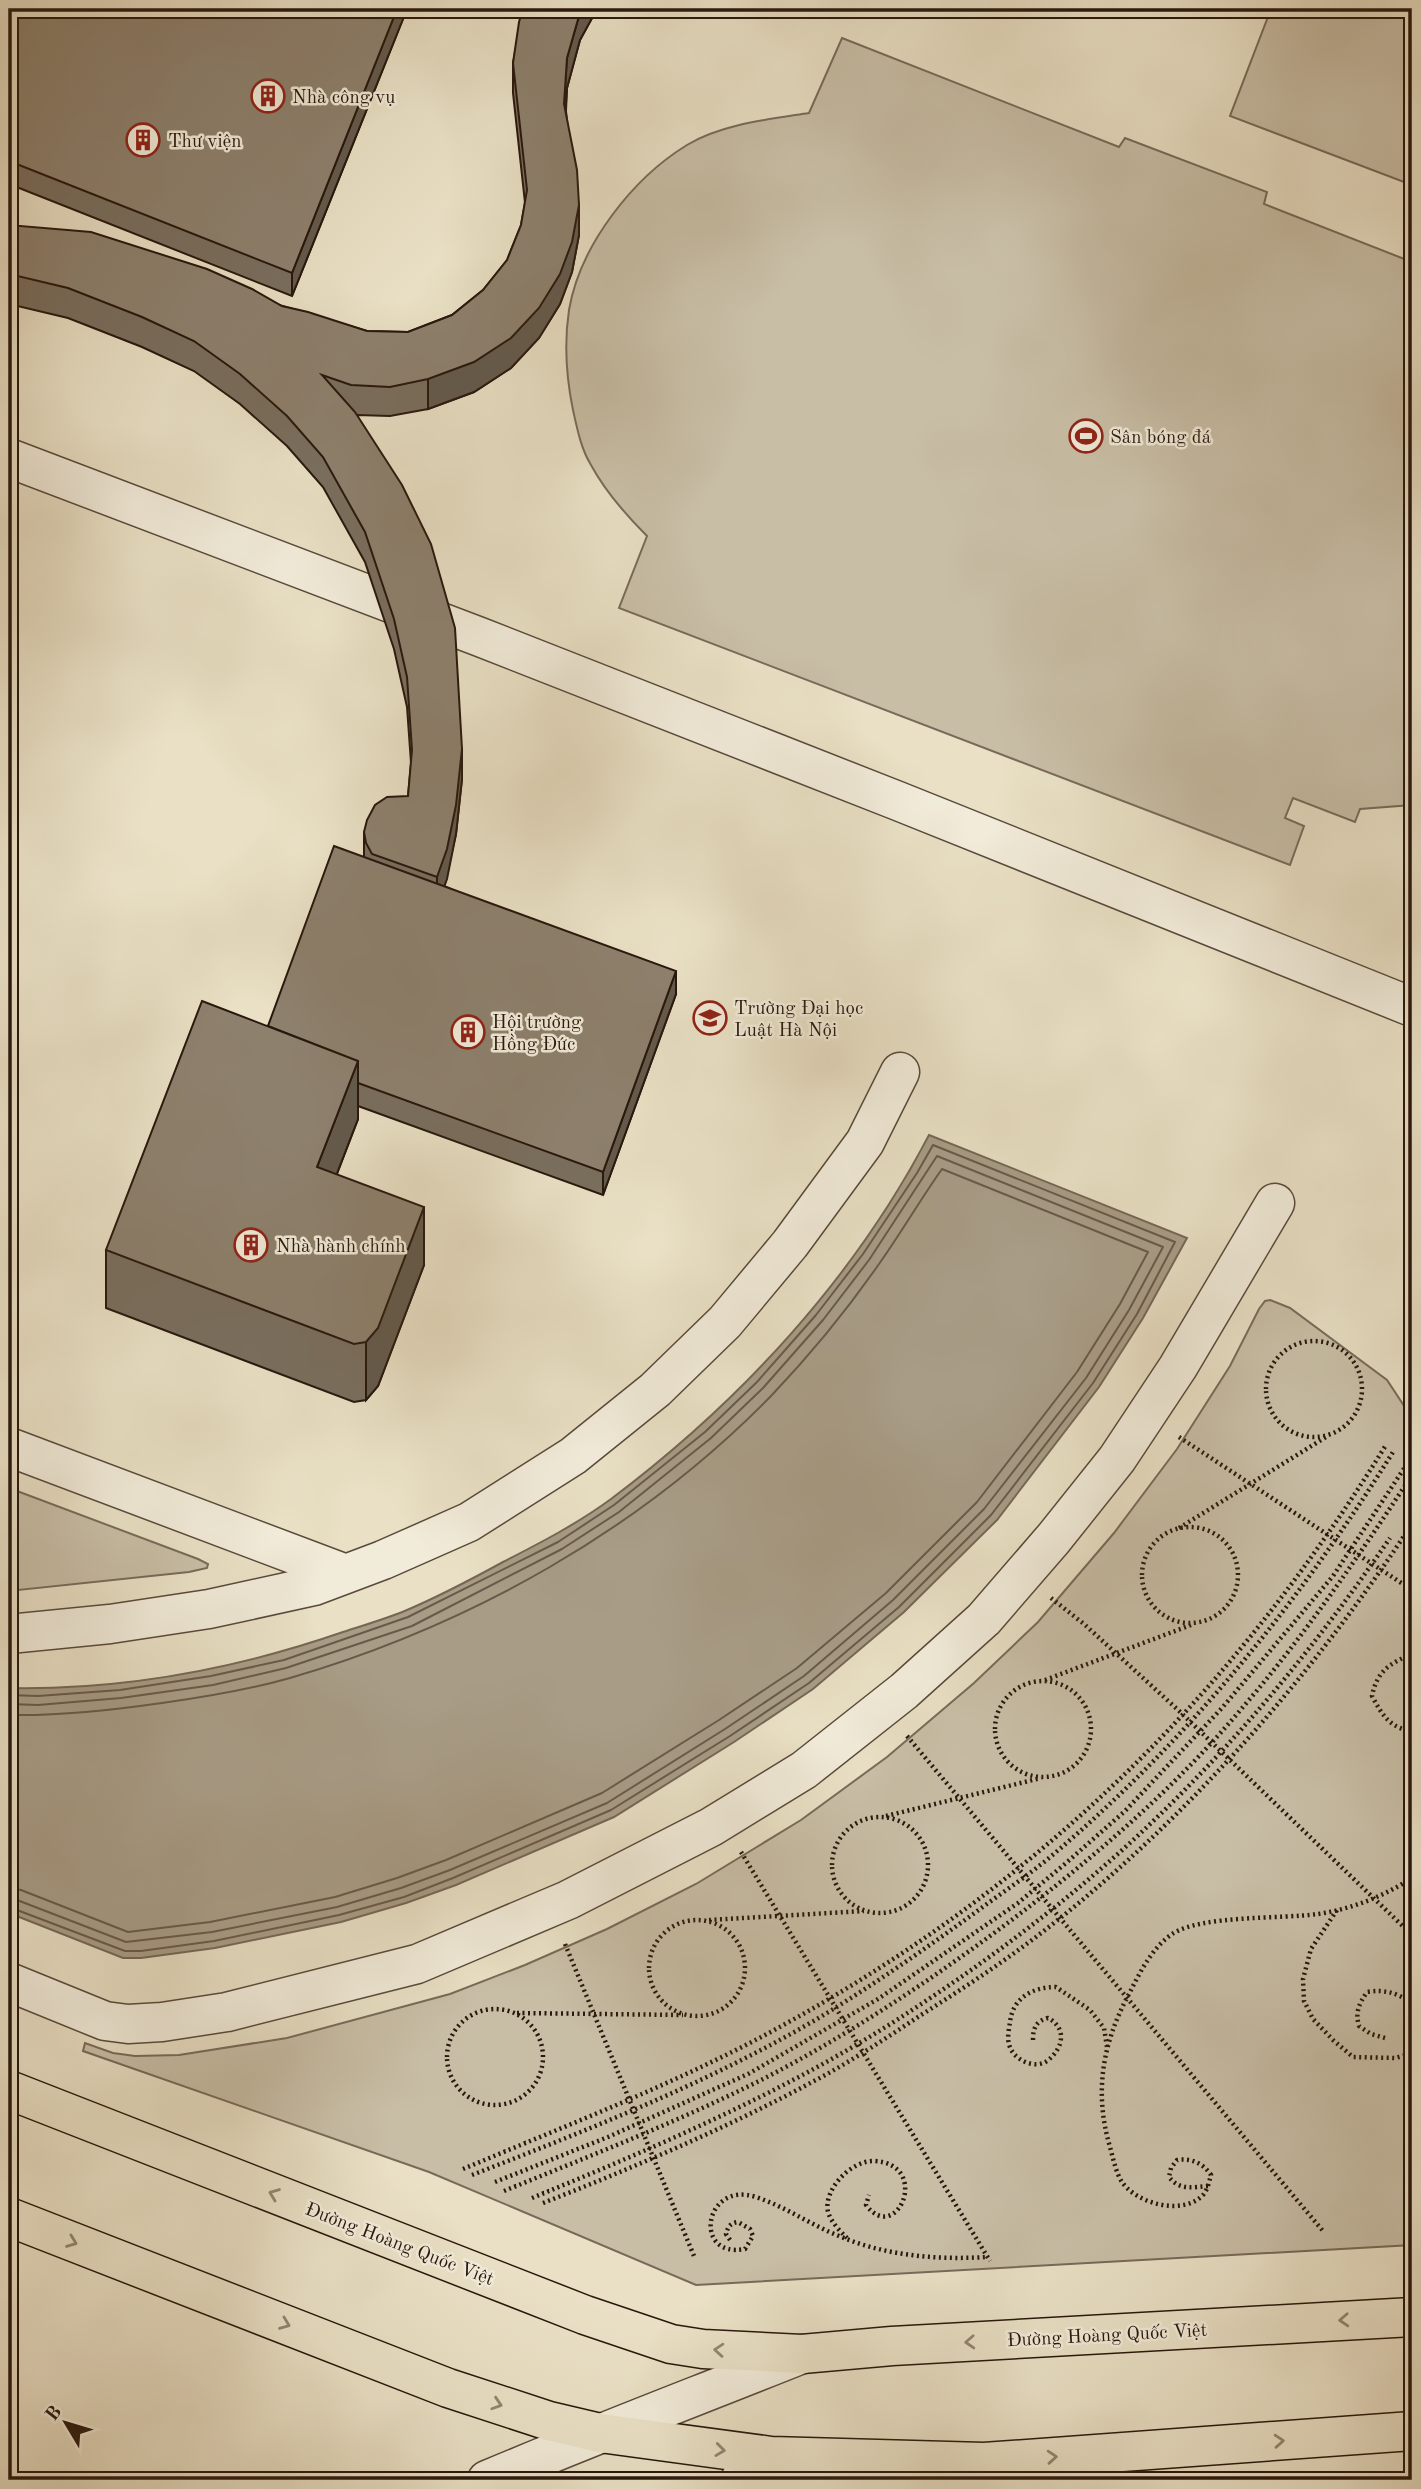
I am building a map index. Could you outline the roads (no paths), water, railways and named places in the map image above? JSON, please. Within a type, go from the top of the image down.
[{"type":"main road","name":"Đường Hoàng Quốc Việt","points":[[9,2090],[628,2331],[671,2344],[703,2349],[802,2354],[892,2346],[1412,2316]]},
{"type":"main road","points":[[9,2217],[448,2388],[549,2421],[600,2432],[771,2456],[984,2462],[1412,2431]]},
{"type":"street","points":[[9,458],[480,636],[1412,1007]]},
{"type":"street","points":[[9,1634],[110,1624],[226,1606],[314,1586],[469,1522],[573,1456],[655,1390],[725,1322],[790,1244],[865,1142],[900,1072]]},
{"type":"street","points":[[9,1982],[105,2021],[128,2024],[162,2022],[227,2012],[417,1964],[568,1900],[711,1827],[804,1770],[904,1691],[984,1619],[1054,1538],[1117,1458],[1178,1367],[1275,1203]]},
{"type":"street","points":[[9,1447],[346,1574]]},
{"type":"street","name":"Đường Hoàng Quốc Việt","points":[[487,2480],[600,2432],[802,2354]]},
{"type":"street","points":[[740,2480],[984,2462]]},
{"type":"water","points":[[929,1135],[1187,1238],[1143,1318],[1099,1387],[997,1520],[904,1612],[813,1689],[614,1817],[456,1885],[341,1922],[215,1948],[123,1958],[9,1913],[9,1688],[51,1688],[136,1681],[262,1657],[419,1605],[572,1525],[611,1499],[705,1421],[790,1335],[866,1239]]},
{"type":"place","name":"Nhà công vụ","points":[[268,96]]},
{"type":"place","name":"Thư viện","points":[[143,140]]},
{"type":"place","name":"Sân bóng đá","points":[[1086,436]]},
{"type":"place","name":"Trường Đại học Luật Hà Nội","points":[[710,1018]]},
{"type":"place","name":"Hội trường Hồng Đức","points":[[468,1032]]},
{"type":"place","name":"Nhà hành chính","points":[[251,1245]]}]
